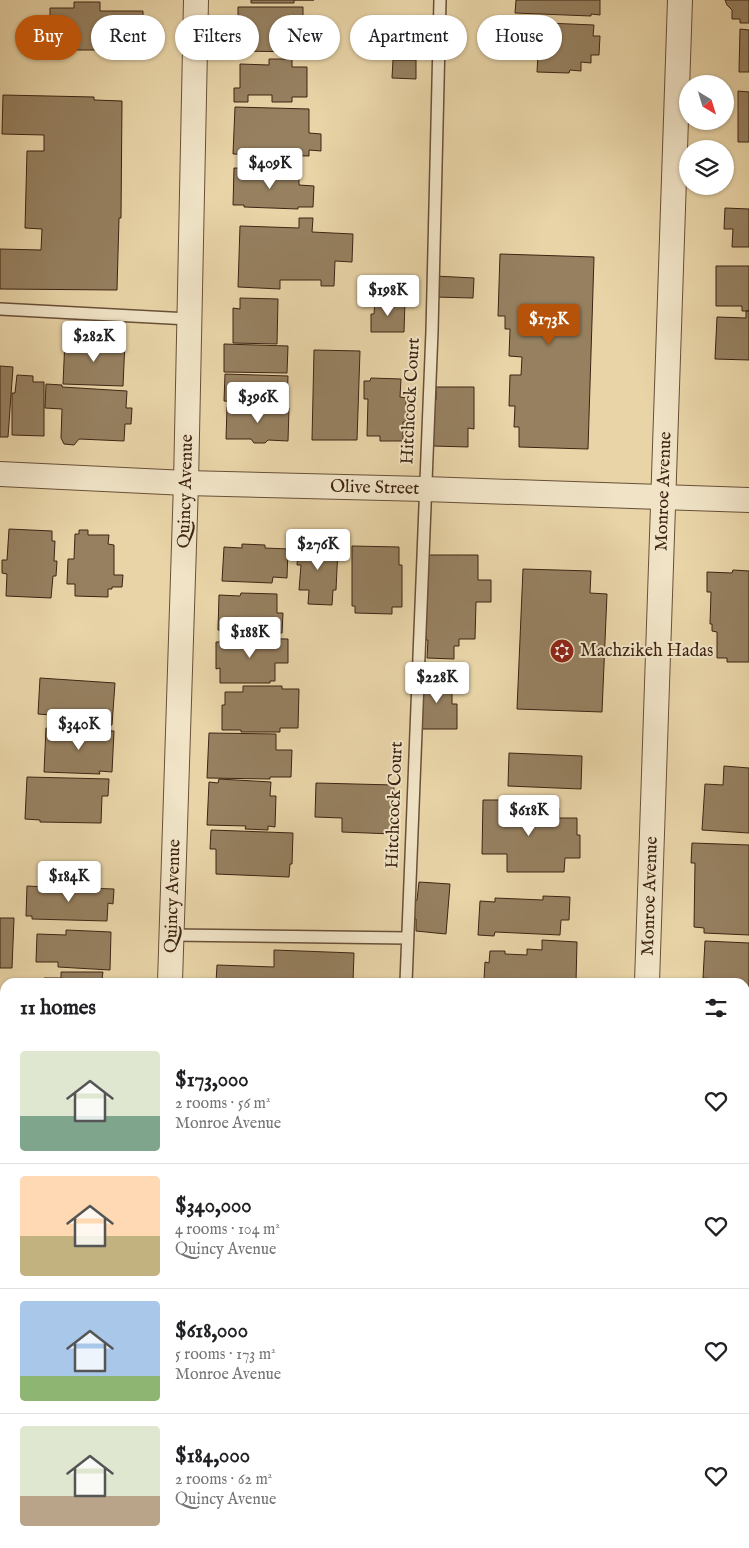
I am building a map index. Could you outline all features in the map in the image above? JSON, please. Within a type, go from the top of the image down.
[{"type":"street","name":"Quincy Avenue","points":[[170,978],[186,483],[196,0]]},
{"type":"street","name":"Monroe Avenue","points":[[647,978],[680,0]]},
{"type":"street","name":"Olive Street","points":[[0,474],[186,483],[749,500]]},
{"type":"lane","name":"Hitchcock Court","points":[[406,978],[432,330],[440,0]]},
{"type":"lane","points":[[0,310],[189,319]]},
{"type":"lane","points":[[171,935],[408,938]]},
{"type":"building","points":[[251,0],[294,0],[294,3],[251,3]]},
{"type":"building","points":[[516,0],[600,0],[600,15],[515,13]]},
{"type":"building","points":[[725,0],[749,0],[749,23],[740,23],[740,19],[732,19],[732,10]]},
{"type":"building","points":[[74,2],[100,2],[100,11],[143,11],[143,15],[91,15],[91,50],[81,50],[81,15],[50,15],[50,8],[74,8]]},
{"type":"building","points":[[238,7],[303,7],[303,15],[269,15],[269,51],[259,51],[259,15],[238,15]]},
{"type":"building","points":[[562,24],[594,25],[593,36],[600,36],[599,55],[591,55],[591,63],[581,62],[581,71],[570,70],[569,73],[537,72],[538,60],[562,60]]},
{"type":"building","points":[[740,29],[749,30],[749,72],[739,72]]},
{"type":"building","points":[[269,60],[292,60],[292,67],[307,67],[307,97],[292,97],[292,102],[272,102],[272,95],[248,95],[248,102],[234,102],[234,88],[240,88],[240,64],[269,65]]},
{"type":"building","points":[[393,60],[416,60],[416,79],[392,78]]},
{"type":"building","points":[[738,91],[749,92],[749,142],[738,142]]},
{"type":"building","points":[[3,95],[94,97],[94,100],[122,101],[121,218],[119,218],[117,290],[0,289],[0,249],[41,250],[42,229],[25,228],[27,151],[44,151],[44,135],[2,134]]},
{"type":"building","points":[[235,107],[309,109],[309,133],[321,134],[321,151],[309,150],[309,156],[233,154]]},
{"type":"building","points":[[234,168],[290,170],[290,175],[299,176],[299,185],[314,186],[313,207],[298,207],[298,209],[233,205]]},
{"type":"building","points":[[725,208],[749,209],[749,247],[732,247],[733,229],[724,229]]},
{"type":"building","points":[[299,218],[313,218],[312,232],[353,234],[352,262],[335,261],[334,286],[321,286],[321,280],[280,280],[280,289],[238,287],[240,226],[299,228]]},
{"type":"building","points":[[500,254],[594,257],[588,449],[519,447],[519,427],[514,427],[515,406],[509,406],[510,375],[521,375],[522,357],[509,356],[510,329],[505,329],[505,316],[498,316]]},
{"type":"building","points":[[716,266],[749,266],[749,311],[742,311],[742,306],[716,306]]},
{"type":"building","points":[[435,276],[474,278],[473,298],[434,297]]},
{"type":"building","points":[[240,298],[278,299],[277,344],[233,343],[233,308],[240,309]]},
{"type":"building","points":[[375,300],[405,301],[404,332],[371,332],[371,314],[374,314]]},
{"type":"building","points":[[746,311],[749,311],[749,360],[715,359],[717,317],[746,318]]},
{"type":"building","points":[[65,339],[125,341],[123,386],[63,384]]},
{"type":"building","points":[[224,344],[288,346],[287,373],[224,372]]},
{"type":"building","points":[[314,350],[360,351],[357,440],[312,440]]},
{"type":"building","points":[[0,366],[13,367],[8,437],[0,437]]},
{"type":"building","points":[[225,374],[288,376],[287,404],[224,401]]},
{"type":"building","points":[[17,375],[33,376],[33,382],[44,382],[44,436],[12,435],[12,393],[15,393]]},
{"type":"building","points":[[371,378],[401,379],[400,397],[406,398],[406,422],[403,422],[403,441],[380,441],[380,436],[367,436],[368,399],[364,399],[364,381],[370,381]]},
{"type":"building","points":[[46,384],[62,385],[62,387],[127,391],[126,408],[132,408],[131,424],[125,424],[124,441],[79,439],[74,445],[64,444],[61,438],[62,409],[45,408]]},
{"type":"building","points":[[436,387],[474,387],[474,429],[468,428],[468,447],[433,446],[434,420],[429,400],[436,400]]},
{"type":"building","points":[[227,407],[289,408],[288,441],[268,440],[265,443],[254,443],[251,439],[226,439]]},
{"type":"building","points":[[9,529],[52,531],[52,541],[55,541],[54,561],[57,561],[56,576],[53,576],[51,598],[6,596],[7,574],[2,573],[2,560],[7,560]]},
{"type":"building","points":[[79,530],[88,530],[88,535],[109,535],[108,544],[114,545],[114,575],[123,575],[122,587],[108,589],[108,597],[75,596],[75,584],[67,584],[68,559],[74,559],[75,534],[79,534]]},
{"type":"building","points":[[299,540],[322,541],[322,547],[338,548],[336,590],[333,590],[332,605],[308,604],[309,590],[299,590],[301,565],[297,565]]},
{"type":"building","points":[[242,544],[288,549],[287,578],[273,577],[272,583],[222,581],[224,547],[242,548]]},
{"type":"building","points":[[352,546],[399,547],[399,565],[402,565],[402,607],[392,607],[392,614],[355,613],[355,606],[352,606]]},
{"type":"building","points":[[427,555],[478,555],[478,580],[491,580],[491,602],[476,602],[475,639],[459,639],[459,646],[454,646],[454,659],[427,658]]},
{"type":"building","name":"Machzikeh Hadas","points":[[523,569],[591,571],[590,593],[607,594],[602,712],[517,709]]},
{"type":"building","points":[[733,570],[749,571],[749,662],[727,662],[727,658],[717,658],[717,632],[712,631],[712,624],[710,624],[711,592],[707,592],[707,572],[732,573]]},
{"type":"building","points":[[241,593],[277,594],[277,613],[283,613],[282,633],[218,630],[219,595],[240,596]]},
{"type":"building","points":[[221,638],[288,639],[288,663],[275,663],[275,681],[270,681],[270,683],[220,683],[220,668],[216,669],[216,642],[220,642]]},
{"type":"building","points":[[420,676],[452,676],[452,704],[457,704],[457,729],[419,729]]},
{"type":"building","points":[[40,678],[115,683],[112,725],[61,724],[62,716],[38,714]]},
{"type":"building","points":[[243,686],[282,686],[282,689],[299,689],[298,728],[280,728],[280,732],[222,730],[222,705],[225,705],[225,692],[243,692]]},
{"type":"building","points":[[46,728],[114,731],[112,772],[99,771],[100,774],[44,772]]},
{"type":"building","points":[[209,733],[276,734],[276,750],[292,750],[291,777],[270,777],[270,779],[207,778]]},
{"type":"building","points":[[509,753],[582,756],[581,789],[508,786]]},
{"type":"building","points":[[724,766],[749,768],[749,833],[702,830],[705,784],[723,785]]},
{"type":"building","points":[[27,777],[109,779],[108,796],[102,796],[101,823],[40,822],[40,820],[25,819]]},
{"type":"building","points":[[219,779],[271,782],[270,796],[276,796],[275,827],[268,826],[268,830],[245,829],[246,826],[207,825],[209,782],[218,783]]},
{"type":"building","points":[[316,783],[394,785],[393,834],[342,832],[342,818],[315,817]]},
{"type":"building","points":[[483,800],[518,800],[518,808],[559,808],[559,818],[577,818],[577,835],[580,835],[580,858],[565,858],[564,872],[507,872],[507,854],[482,854]]},
{"type":"building","points":[[211,830],[293,833],[292,864],[290,864],[289,877],[216,874],[216,849],[210,849]]},
{"type":"building","points":[[692,843],[749,845],[749,935],[704,933],[704,928],[694,927],[695,863],[691,863]]},
{"type":"building","points":[[63,882],[85,883],[85,888],[114,889],[113,904],[108,903],[107,921],[32,919],[32,916],[26,916],[27,886],[63,888]]},
{"type":"building","points":[[419,882],[450,884],[446,934],[416,931],[416,919],[411,918],[412,900],[417,900]]},
{"type":"building","points":[[543,896],[570,897],[569,920],[561,920],[560,935],[495,932],[494,936],[478,935],[480,901],[495,902],[495,898],[543,900]]},
{"type":"building","points":[[0,918],[14,918],[12,968],[0,968]]},
{"type":"building","points":[[66,930],[111,932],[110,970],[58,967],[58,962],[36,962],[37,934],[66,935]]},
{"type":"building","points":[[542,940],[577,942],[576,978],[484,978],[485,962],[489,963],[490,951],[505,951],[505,954],[527,955],[527,949],[542,950]]},
{"type":"building","points":[[705,941],[749,943],[749,978],[703,978]]},
{"type":"building","points":[[274,950],[354,953],[353,978],[216,978],[217,965],[274,967]]},
{"type":"building","points":[[61,972],[103,972],[102,978],[61,978]]},
{"type":"place","name":"Machzikeh Hadas","points":[[562,651]]}]
